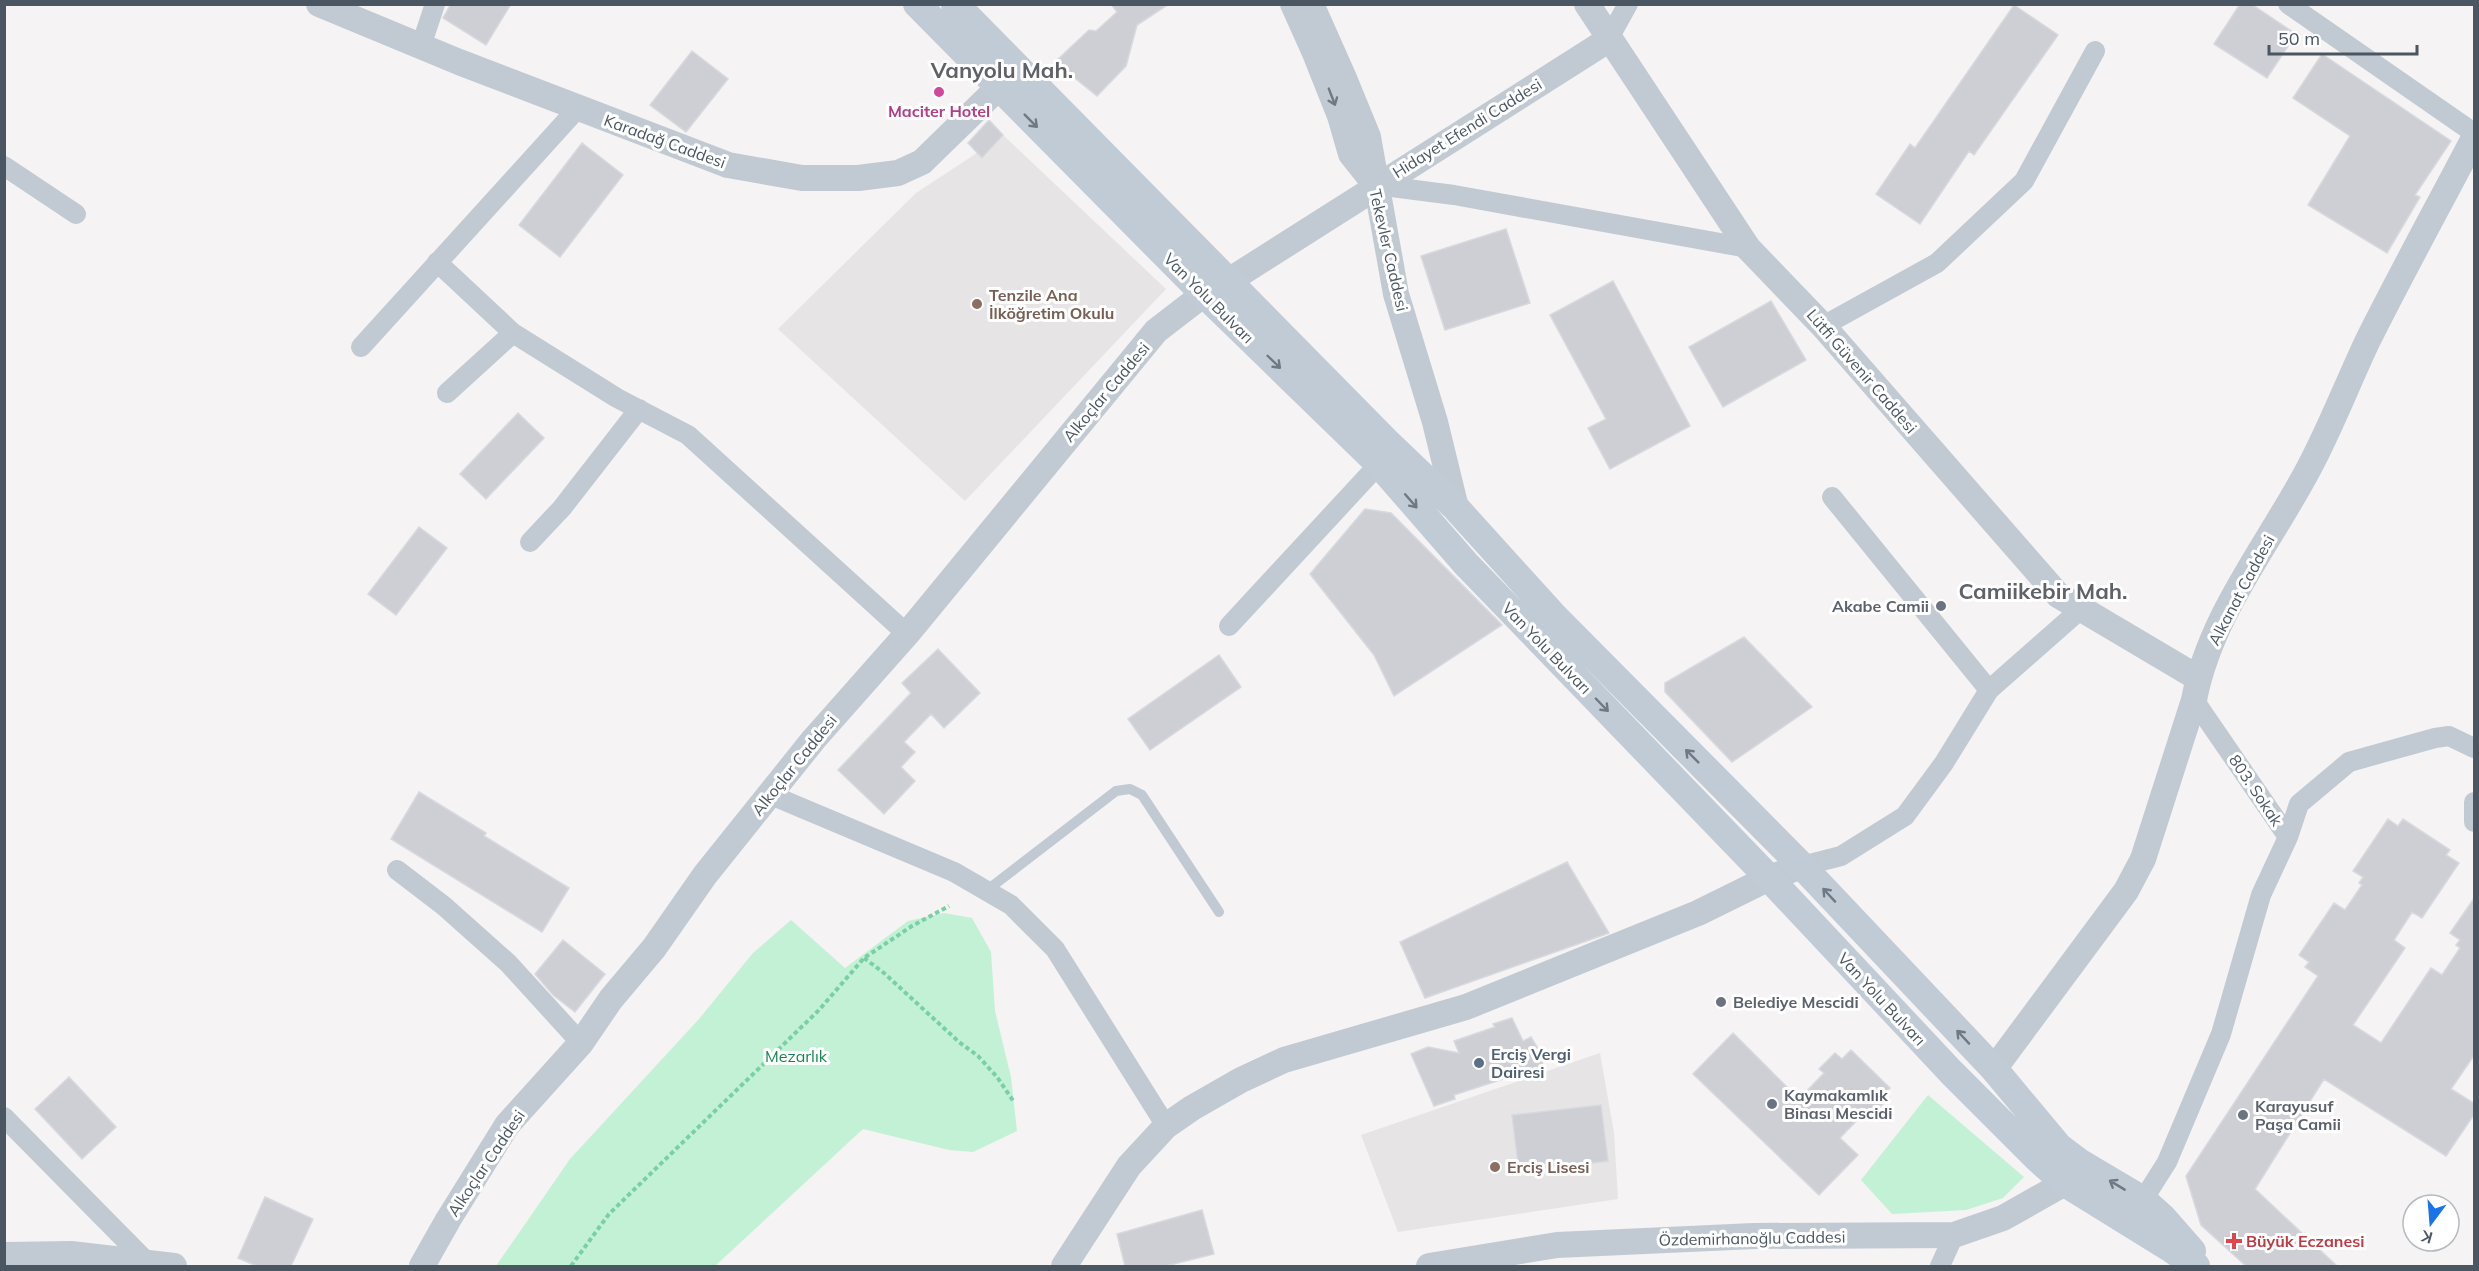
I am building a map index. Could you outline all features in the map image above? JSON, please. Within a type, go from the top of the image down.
[{"type":"main road","name":"Van Yolu Bulvarı","points":[[917,4],[998,88],[1216,288],[1379,464],[1466,564],[1951,1072],[2038,1159],[2065,1183],[2196,1266]]},
{"type":"main road","points":[[955,4],[1216,288],[1386,441],[1456,508],[1552,614],[1802,866],[1994,1069],[2059,1147],[2079,1162],[2142,1200],[2163,1218],[2206,1266]]},
{"type":"street","name":"Karadağ Caddesi","points":[[319,4],[578,108],[728,165],[802,178],[858,178],[898,173],[922,162],[998,88]]},
{"type":"street","points":[[421,46],[435,4]]},
{"type":"street","name":"Tekevler Caddesi","points":[[1293,4],[1316,53],[1340,116],[1351,154],[1376,185],[1396,294],[1436,422],[1456,508]]},
{"type":"street","points":[[1311,4],[1368,137],[1376,185],[1455,195],[1748,248]]},
{"type":"street","name":"Lütfi Güvenir Caddesi","points":[[1587,4],[1608,40],[1748,248],[1823,326],[2058,595],[2104,621],[2196,689]]},
{"type":"street","points":[[1608,40],[1628,4]]},
{"type":"street","points":[[2288,4],[2475,136]]},
{"type":"street","name":"Hidayet Efendi Caddesi","points":[[1216,288],[1608,40]]},
{"type":"street","points":[[1823,326],[1936,263],[2024,181],[2095,51]]},
{"type":"street","points":[[361,347],[578,108]]},
{"type":"street","name":"Alkanat Caddesi","points":[[1994,1069],[2126,891],[2144,859],[2196,689],[2220,624],[2245,576],[2309,468],[2368,340],[2475,136]]},
{"type":"street","points":[[4,166],[76,214]]},
{"type":"street","points":[[437,262],[513,333],[639,409],[688,435],[907,634]]},
{"type":"street","name":"Alkoçlar Caddesi","points":[[422,1266],[507,1125],[581,1043],[611,999],[666,933],[705,875],[814,740],[907,634],[1156,331],[1216,288]]},
{"type":"street","points":[[447,393],[513,333]]},
{"type":"street","points":[[530,542],[562,508],[639,409]]},
{"type":"street","points":[[1229,626],[1379,464]]},
{"type":"street","points":[[1832,497],[1989,690]]},
{"type":"street","points":[[1064,1266],[1129,1166],[1166,1126],[1241,1080],[1284,1060],[1466,1007],[1698,913],[1768,878],[1841,856],[1905,816],[1944,763],[1989,690],[2081,609]]},
{"type":"street","name":"803. Sokak","points":[[2196,689],[2288,837]]},
{"type":"street","name":"803. Sokak","points":[[2288,837],[2299,804],[2349,762],[2449,736],[2475,748]]},
{"type":"street","points":[[771,795],[954,872],[1011,905],[1055,949],[1166,1126]]},
{"type":"street","points":[[2475,802],[2475,822]]},
{"type":"street","points":[[2142,1200],[2167,1162],[2221,1034],[2261,895],[2288,837]]},
{"type":"street","points":[[397,870],[444,906],[508,963],[581,1043]]},
{"type":"street","points":[[4,1117],[149,1264]]},
{"type":"street","name":"Özdemirhanoğlu Caddesi","points":[[1429,1266],[1557,1245],[1754,1236],[1954,1235],[2003,1218],[2065,1183]]},
{"type":"street","points":[[1940,1266],[1954,1235]]},
{"type":"street","points":[[4,1255],[71,1254],[174,1266]]},
{"type":"lane","points":[[986,891],[1116,791],[1130,789],[1142,795],[1219,912]]},
{"type":"path","points":[[571,1266],[609,1214],[819,1010],[864,958],[912,926],[949,906]]},
{"type":"path","points":[[864,958],[978,1056],[997,1077],[1014,1102]]},
{"type":"shaded area","name":"Tenzile Ana İlköğretim Okulu","points":[[1003,135],[1166,289],[965,501],[778,329],[916,193],[977,153],[983,158]]},
{"type":"shaded area","name":"Erciş Lisesi","points":[[1600,1053],[1614,1133],[1618,1199],[1398,1232],[1361,1135]]},
{"type":"green space","name":"Mezarlık","points":[[944,913],[972,918],[991,952],[995,1011],[1011,1077],[1017,1131],[973,1152],[949,1150],[863,1129],[715,1266],[496,1266],[570,1159],[699,1019],[753,953],[791,920],[845,968],[908,921]]},
{"type":"green space","points":[[1928,1095],[2024,1177],[2003,1198],[1966,1210],[1892,1214],[1861,1180]]},
{"type":"building","points":[[451,4],[511,4],[486,45],[443,18]]},
{"type":"building","points":[[1111,4],[1169,4],[1137,25],[1126,66],[1097,96],[1055,62],[1089,30],[1096,31],[1117,12]]},
{"type":"building","points":[[2240,4],[2251,4],[2296,34],[2267,78],[2214,44]]},
{"type":"building","points":[[2014,5],[2058,35],[1974,155],[1969,151],[1920,224],[1876,194],[1910,144],[1915,148]]},
{"type":"building","points":[[692,51],[728,79],[686,132],[650,105]]},
{"type":"building","points":[[2322,54],[2451,141],[2415,195],[2420,197],[2387,253],[2308,205],[2350,136],[2293,98]]},
{"type":"building","points":[[989,120],[1003,135],[982,158],[968,143]]},
{"type":"building","points":[[582,143],[623,175],[560,257],[519,225]]},
{"type":"building","points":[[1506,229],[1530,303],[1445,330],[1421,256]]},
{"type":"building","points":[[1613,281],[1690,426],[1610,469],[1588,428],[1606,419],[1550,315]]},
{"type":"building","points":[[1771,301],[1806,360],[1723,407],[1689,347]]},
{"type":"building","points":[[518,413],[544,438],[486,499],[460,474]]},
{"type":"building","points":[[1365,509],[1391,513],[1502,625],[1394,696],[1374,655],[1310,574]]},
{"type":"building","points":[[419,527],[447,548],[396,615],[368,594]]},
{"type":"building","points":[[1744,637],[1812,707],[1732,762],[1665,692],[1665,683]]},
{"type":"building","points":[[938,649],[980,693],[944,728],[931,714],[904,742],[915,752],[901,767],[915,781],[884,814],[838,770],[911,693],[902,683]]},
{"type":"building","points":[[1219,655],[1241,687],[1150,750],[1128,719]]},
{"type":"building","points":[[419,792],[486,833],[484,836],[569,888],[542,932],[391,839]]},
{"type":"building","points":[[2388,819],[2398,826],[2403,819],[2450,850],[2446,855],[2459,863],[2422,918],[2412,912],[2394,940],[2405,948],[2353,1025],[2381,1043],[2431,968],[2442,975],[2460,948],[2456,945],[2460,940],[2450,933],[2475,897],[2475,1054],[2451,1089],[2475,1104],[2475,1113],[2446,1156],[2324,1079],[2255,1189],[2337,1266],[2246,1266],[2201,1225],[2186,1176],[2318,976],[2305,967],[2309,962],[2299,955],[2334,903],[2345,910],[2362,885],[2359,883],[2363,877],[2353,871]]},
{"type":"building","points":[[1567,862],[1609,933],[1425,998],[1400,942]]},
{"type":"building","points":[[563,940],[605,974],[575,1012],[553,995],[535,974]]},
{"type":"building","name":"Erciş Vergi Dairesi","points":[[1512,1018],[1523,1041],[1531,1037],[1539,1050],[1544,1069],[1515,1079],[1512,1076],[1454,1095],[1455,1099],[1434,1106],[1411,1054],[1428,1047],[1459,1053],[1454,1041],[1495,1027],[1493,1024]]},
{"type":"building","points":[[1733,1033],[1799,1099],[1824,1073],[1819,1069],[1835,1053],[1842,1059],[1851,1050],[1890,1088],[1878,1100],[1883,1104],[1869,1118],[1864,1113],[1840,1138],[1858,1155],[1819,1195],[1693,1074]]},
{"type":"building","points":[[69,1077],[116,1127],[82,1159],[35,1109]]},
{"type":"building","points":[[1601,1105],[1608,1161],[1519,1172],[1512,1115]]},
{"type":"building","points":[[265,1197],[313,1219],[291,1266],[257,1266],[238,1258]]},
{"type":"building","points":[[1202,1210],[1214,1254],[1166,1266],[1125,1266],[1117,1234]]},
{"type":"place","name":"Maciter Hotel","points":[[939,92]]},
{"type":"place","name":"Tenzile Ana İlköğretim Okulu","points":[[977,304]]},
{"type":"place","name":"Akabe Camii","points":[[1941,606]]},
{"type":"place","name":"Belediye Mescidi","points":[[1721,1002]]},
{"type":"place","name":"Erciş Vergi Dairesi","points":[[1479,1063]]},
{"type":"place","name":"Kaymakamlık Binası Mescidi","points":[[1772,1104]]},
{"type":"place","name":"Karayusuf Paşa Camii","points":[[2243,1115]]},
{"type":"place","name":"Erciş Lisesi","points":[[1495,1167]]},
{"type":"place","name":"Büyük Eczanesi","points":[[2234,1241]]},
{"type":"district","name":"Vanyolu Mah.","points":[[1002,70]]},
{"type":"district","name":"Camiikebir Mah.","points":[[2043,591]]}]
